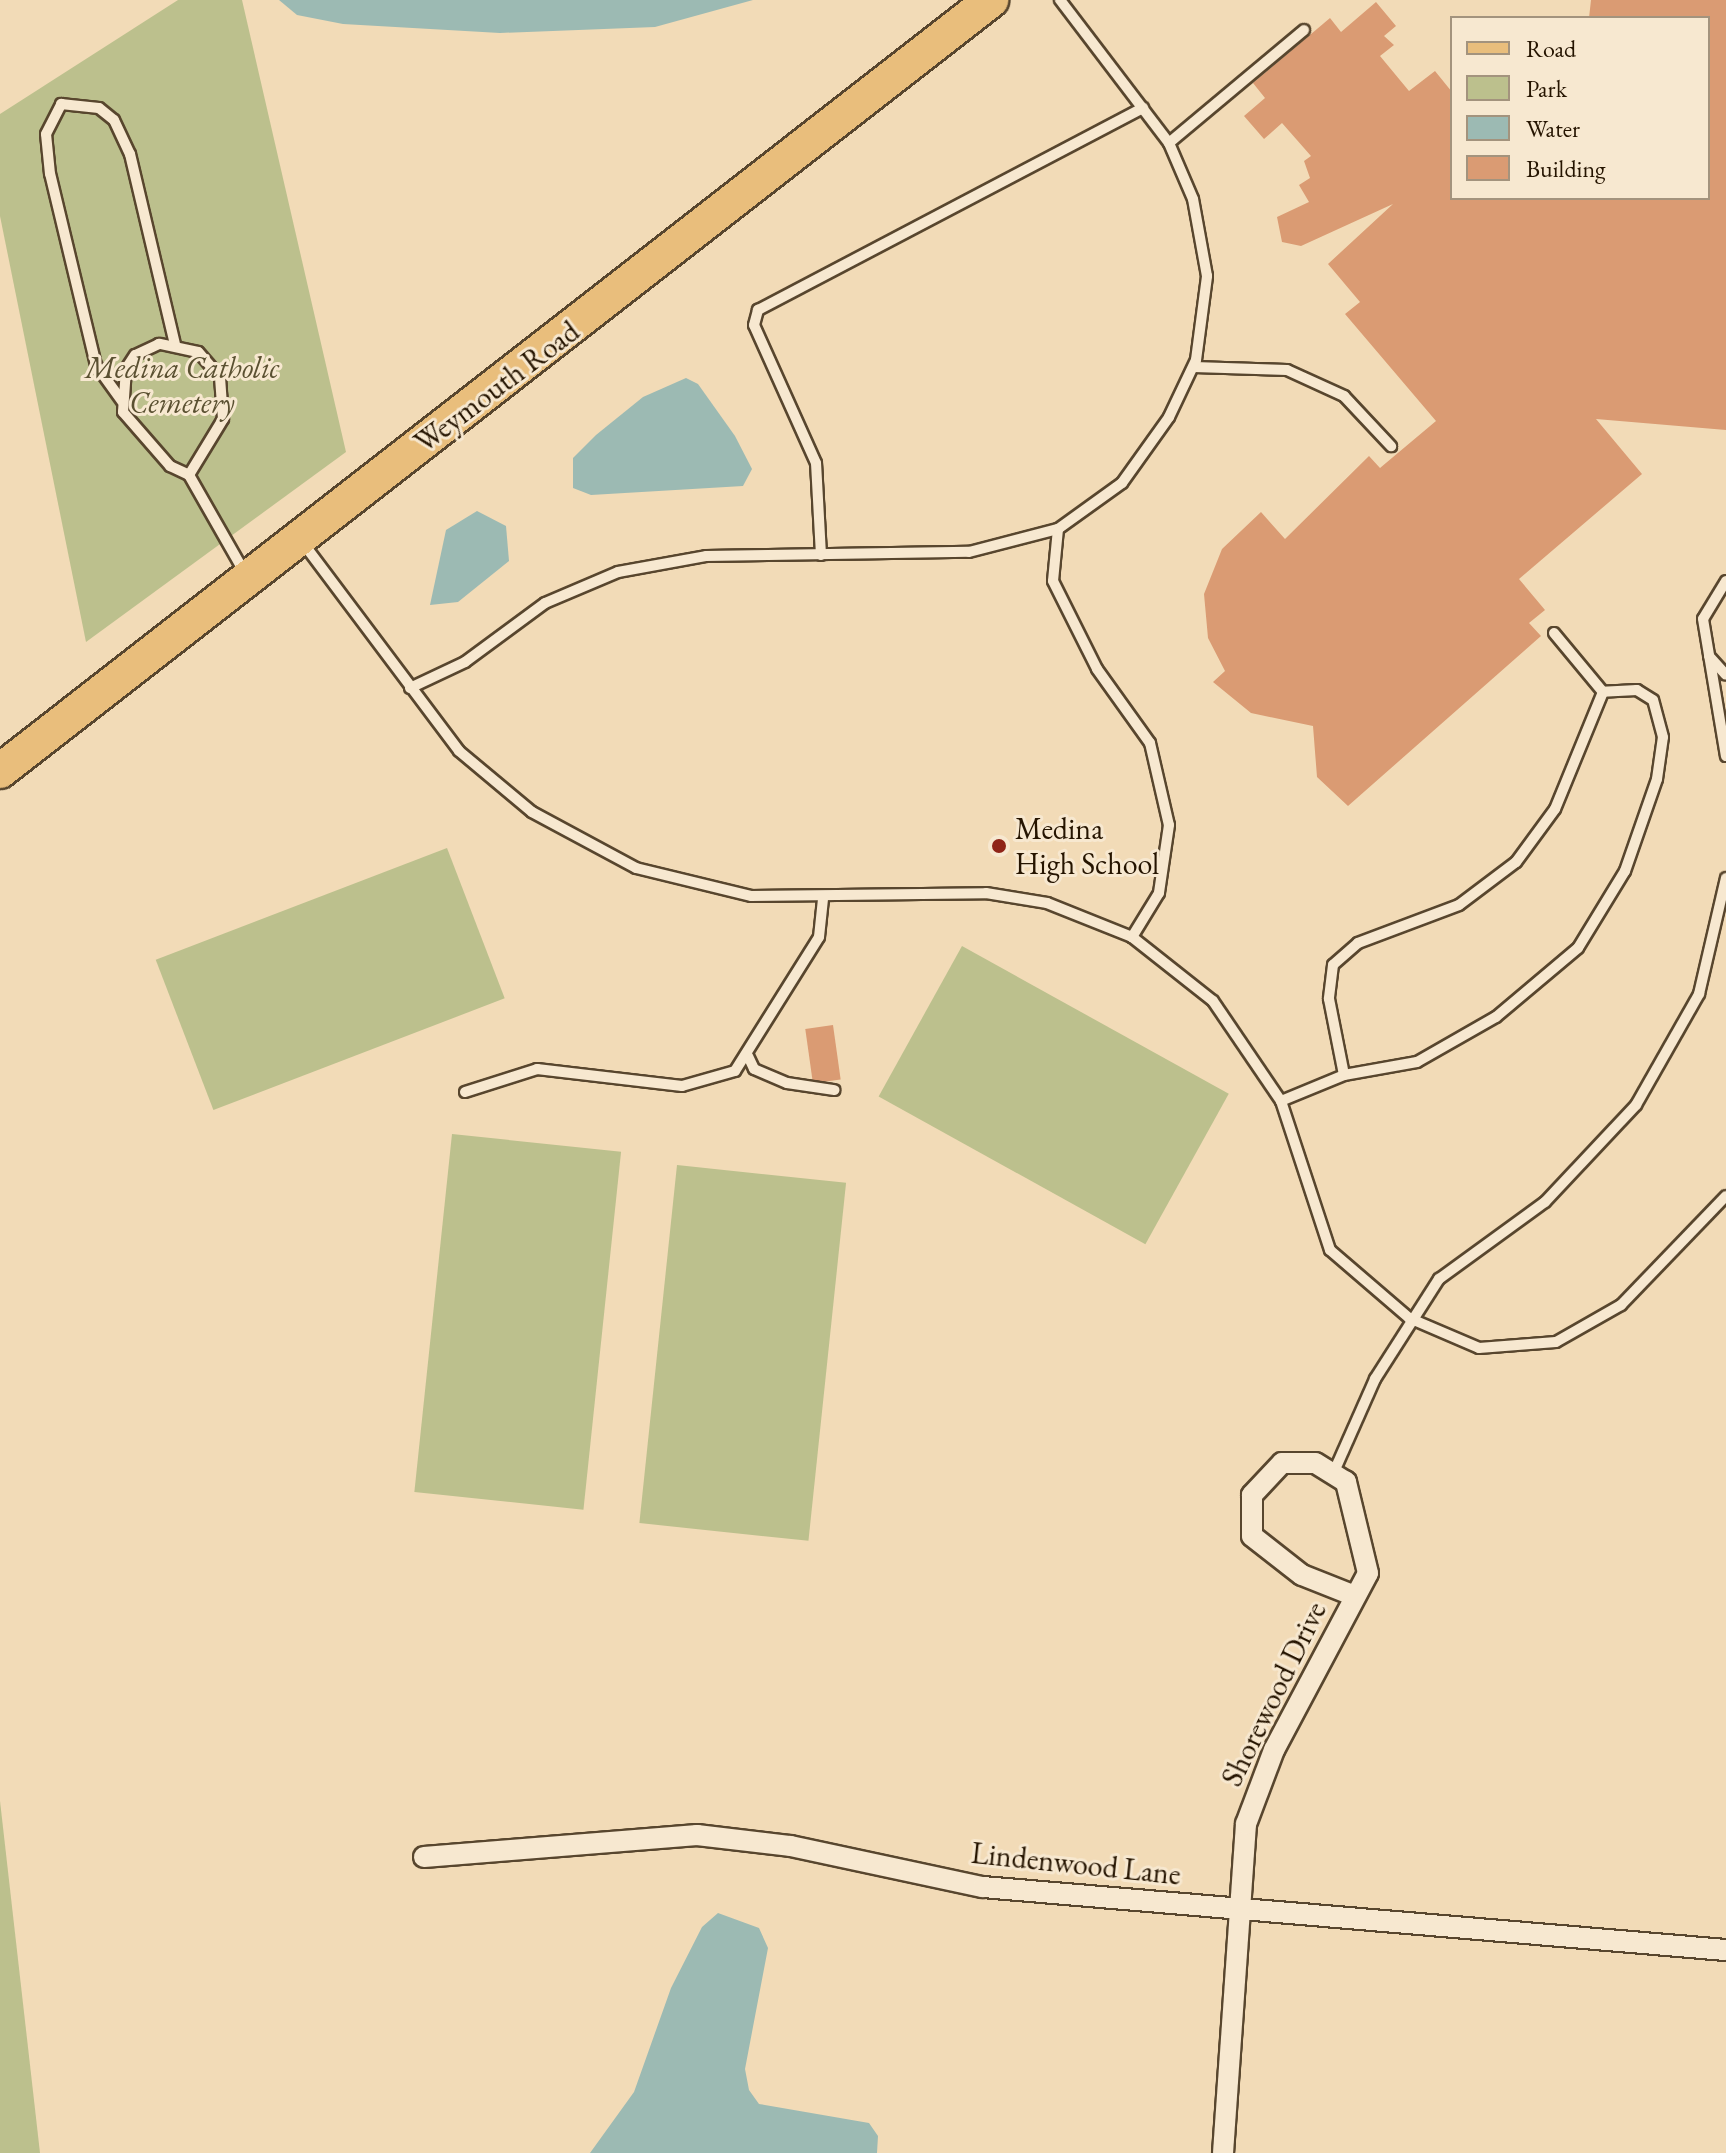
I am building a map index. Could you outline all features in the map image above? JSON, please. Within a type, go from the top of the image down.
[{"type":"main road","name":"Weymouth Road","points":[[0,771],[781,170],[991,0]]},
{"type":"street","name":"Shorewood Drive","points":[[1223,2153],[1235,1909],[1258,1786],[1368,1573],[1346,1482],[1315,1463],[1282,1463],[1264,1475],[1248,1514],[1252,1536],[1276,1559],[1355,1596]]},
{"type":"street","name":"Lindenwood Lane","points":[[424,1857],[710,1835],[983,1887],[1726,1950]]},
{"type":"lane","points":[[410,688],[465,662],[545,603],[618,572],[706,556],[969,552],[1058,529],[1122,483],[1169,417],[1194,367],[1205,324],[1204,245],[1169,143],[1060,0]]},
{"type":"lane","points":[[1169,143],[1304,30]]},
{"type":"lane","points":[[175,344],[130,154],[114,120],[99,108],[61,104],[46,134],[50,174],[96,365],[122,401],[143,440],[189,475],[248,578]]},
{"type":"lane","points":[[821,555],[816,463],[754,325],[758,310],[1143,108]]},
{"type":"lane","points":[[122,401],[135,355],[175,344],[210,362],[225,398],[211,445],[189,475]]},
{"type":"lane","points":[[1194,367],[1287,370],[1344,396],[1391,446]]},
{"type":"lane","points":[[1058,529],[1053,581],[1097,669],[1150,743],[1169,825],[1159,893],[1132,937]]},
{"type":"lane","points":[[299,538],[459,751],[532,812],[636,868],[751,896],[823,898],[986,893],[1047,903],[1132,937],[1213,1001],[1281,1101],[1330,1250],[1409,1318],[1479,1348],[1556,1342],[1621,1305],[1726,1196]]},
{"type":"lane","points":[[1726,581],[1709,600],[1703,639],[1726,756]]},
{"type":"lane","points":[[1554,633],[1603,692]]},
{"type":"lane","points":[[1703,639],[1726,675]]},
{"type":"lane","points":[[1281,1101],[1344,1075],[1417,1062],[1496,1017],[1578,948],[1625,871],[1663,737],[1653,700],[1637,690],[1603,692]]},
{"type":"lane","points":[[1344,1075],[1329,999],[1333,965],[1358,943],[1459,905],[1516,862],[1555,809],[1603,692]]},
{"type":"lane","points":[[1333,1474],[1409,1318],[1439,1279],[1592,1157],[1636,1105],[1699,994],[1726,878]]},
{"type":"lane","points":[[465,1092],[537,1069],[690,1085],[735,1071],[748,1056],[819,937],[823,898]]},
{"type":"lane","points":[[748,1056],[754,1069],[787,1083],[834,1090]]},
{"type":"green space","name":"Medina Catholic Cemetery","points":[[178,0],[242,0],[346,452],[86,642],[0,216],[0,114]]},
{"type":"green space","points":[[447,848],[505,998],[213,1110],[156,960]]},
{"type":"green space","points":[[962,946],[1229,1094],[1145,1244],[879,1096]]},
{"type":"green space","points":[[452,1134],[621,1152],[583,1510],[414,1492]]},
{"type":"green space","points":[[677,1165],[846,1183],[808,1541],[639,1523]]},
{"type":"green space","points":[[0,1801],[40,2153],[0,2153]]},
{"type":"water","points":[[279,0],[753,0],[655,27],[500,33],[343,24],[297,15]]},
{"type":"water","points":[[686,378],[698,384],[735,436],[752,469],[743,486],[591,495],[573,488],[573,458],[596,435],[643,397]]},
{"type":"water","points":[[477,511],[506,526],[509,561],[458,602],[430,605],[446,530]]},
{"type":"water","points":[[718,1913],[759,1928],[768,1948],[745,2069],[749,2090],[759,2104],[869,2123],[878,2136],[877,2153],[590,2153],[634,2092],[671,1988],[702,1927]]},
{"type":"building","points":[[1591,0],[1726,0],[1726,430],[1596,419],[1642,474],[1519,579],[1545,610],[1529,623],[1541,636],[1348,806],[1317,777],[1313,726],[1251,713],[1213,682],[1225,671],[1208,638],[1204,594],[1222,549],[1261,512],[1285,539],[1369,456],[1380,468],[1436,421],[1345,314],[1360,302],[1328,264],[1393,204],[1301,246],[1282,242],[1277,217],[1309,202],[1299,185],[1310,178],[1304,161],[1311,156],[1282,123],[1264,139],[1244,116],[1265,98],[1253,83],[1330,18],[1341,32],[1376,2],[1396,26],[1384,36],[1394,45],[1380,56],[1409,91],[1435,71],[1450,90],[1450,200],[1710,200],[1710,16],[1589,16]]},
{"type":"building","points":[[833,1025],[841,1079],[813,1083],[805,1029]]},
{"type":"place","name":"Medina High School","points":[[999,846]]}]
